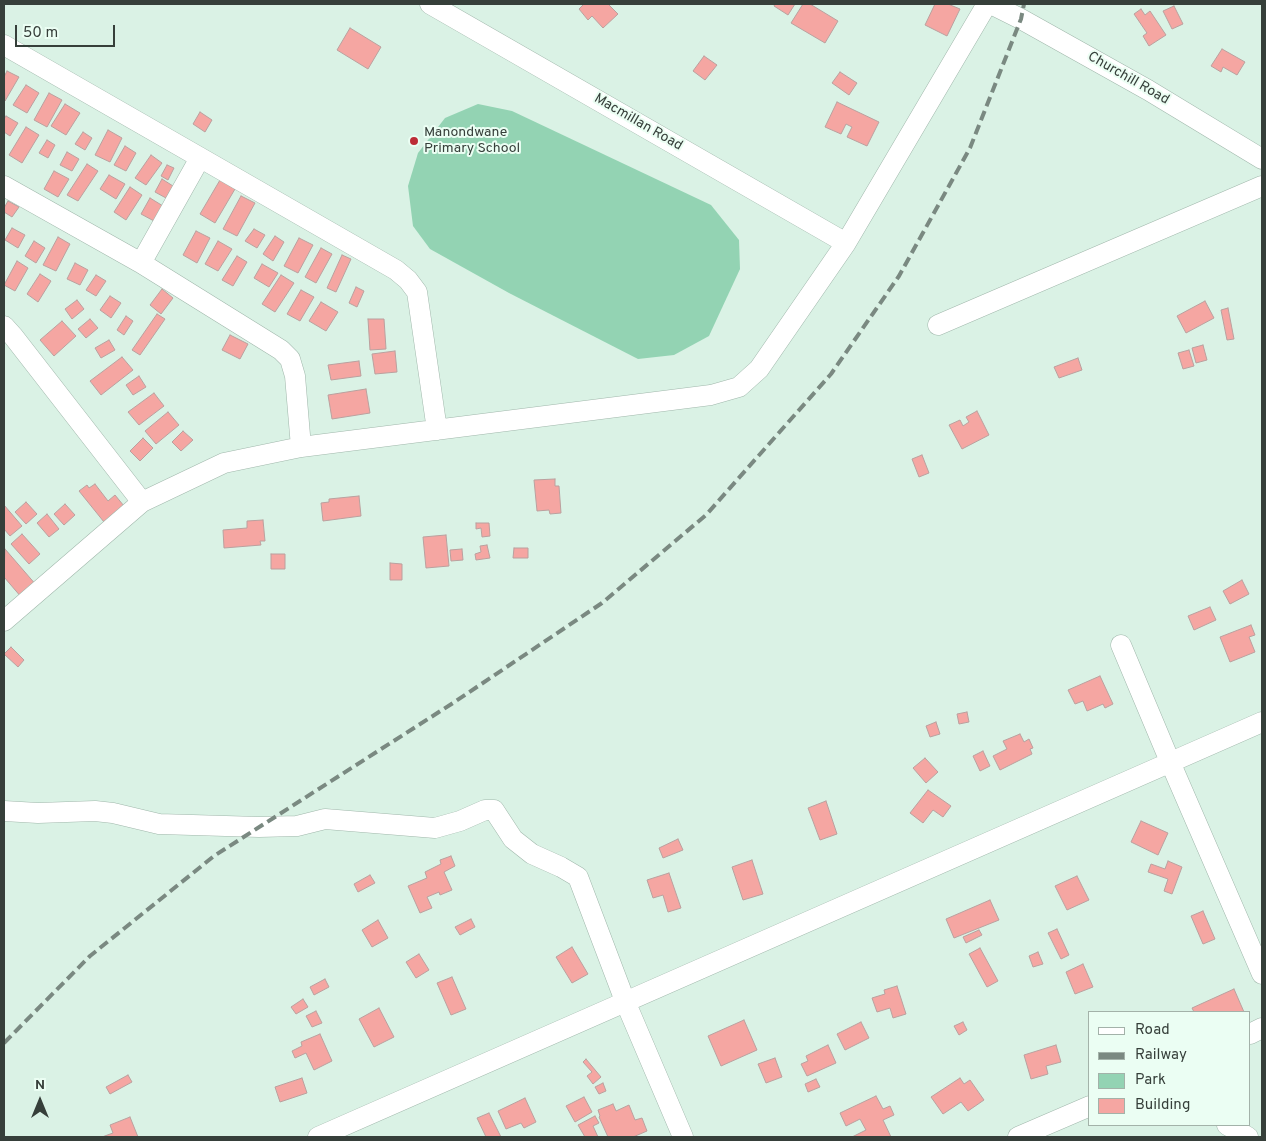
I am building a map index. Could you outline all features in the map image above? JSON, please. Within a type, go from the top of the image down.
[{"type":"street","name":"Macmillan Road","points":[[430,4],[846,243]]},
{"type":"street","points":[[4,621],[142,502],[224,463],[300,447],[711,395],[739,387],[759,369],[846,243],[986,4]]},
{"type":"street","name":"Churchill Road","points":[[991,4],[1021,18],[1148,90],[1262,159]]},
{"type":"street","points":[[4,45],[396,270],[408,280],[417,292],[437,430]]},
{"type":"street","points":[[142,263],[200,158]]},
{"type":"street","points":[[4,186],[142,263],[281,350],[290,360],[295,376],[300,447]]},
{"type":"street","points":[[938,325],[1262,186]]},
{"type":"street","points":[[4,326],[142,502]]},
{"type":"street","points":[[1121,645],[1262,974]]},
{"type":"street","points":[[318,1137],[625,1001],[1171,764],[1262,722]]},
{"type":"street","points":[[4,811],[38,813],[113,812],[159,824],[260,827],[296,826],[325,819],[434,828],[460,821],[485,810],[494,810],[513,839],[532,854],[578,876],[625,1001],[684,1137]]},
{"type":"street","points":[[1018,1137],[1088,1107]]},
{"type":"street","points":[[1214,1137],[1221,1126]]},
{"type":"street","points":[[1229,1126],[1248,1137]]},
{"type":"green space","points":[[478,104],[512,111],[711,205],[739,240],[740,269],[709,336],[674,355],[638,359],[509,293],[430,249],[413,226],[408,186],[418,153],[445,118]]},
{"type":"building","points":[[584,4],[608,4],[618,14],[603,28],[592,16],[588,20],[579,9]]},
{"type":"building","points":[[775,4],[795,4],[788,15],[774,6]]},
{"type":"building","points":[[803,4],[810,4],[838,21],[825,43],[791,23]]},
{"type":"building","points":[[935,4],[948,4],[960,9],[947,36],[925,25]]},
{"type":"building","points":[[1174,6],[1183,24],[1172,29],[1163,11]]},
{"type":"building","points":[[1141,9],[1145,15],[1150,11],[1166,35],[1149,46],[1143,36],[1147,33],[1134,14]]},
{"type":"building","points":[[350,28],[381,47],[368,69],[337,50]]},
{"type":"building","points":[[1222,49],[1245,62],[1237,75],[1223,67],[1221,72],[1211,66]]},
{"type":"building","points":[[704,56],[717,65],[705,80],[693,71]]},
{"type":"building","points":[[7,71],[19,77],[5,101],[4,77]]},
{"type":"building","points":[[840,72],[857,83],[849,95],[832,83]]},
{"type":"building","points":[[26,85],[39,93],[27,113],[13,105]]},
{"type":"building","points":[[49,93],[62,100],[47,127],[34,120]]},
{"type":"building","points":[[837,102],[879,122],[867,146],[847,137],[852,127],[846,124],[841,134],[825,127]]},
{"type":"building","points":[[65,104],[80,113],[66,135],[51,126]]},
{"type":"building","points":[[200,112],[212,120],[205,132],[193,124]]},
{"type":"building","points":[[6,116],[18,123],[10,136],[4,132],[4,119]]},
{"type":"building","points":[[26,127],[39,135],[22,163],[9,155]]},
{"type":"building","points":[[108,130],[122,138],[110,162],[95,155]]},
{"type":"building","points":[[83,132],[92,138],[85,150],[75,144]]},
{"type":"building","points":[[47,140],[55,145],[48,158],[39,153]]},
{"type":"building","points":[[125,146],[136,153],[126,171],[114,165]]},
{"type":"building","points":[[67,152],[79,159],[72,171],[60,165]]},
{"type":"building","points":[[151,155],[162,163],[146,185],[135,178]]},
{"type":"building","points":[[87,164],[98,171],[78,201],[67,195]]},
{"type":"building","points":[[167,165],[174,168],[168,180],[161,176]]},
{"type":"building","points":[[54,171],[69,179],[58,197],[44,189]]},
{"type":"building","points":[[109,175],[125,184],[116,199],[100,189]]},
{"type":"building","points":[[162,179],[173,186],[166,198],[155,192]]},
{"type":"building","points":[[220,180],[235,189],[215,223],[200,214]]},
{"type":"building","points":[[130,187],[142,195],[126,220],[114,212]]},
{"type":"building","points":[[241,196],[255,203],[237,236],[223,229]]},
{"type":"building","points":[[150,198],[163,206],[154,221],[141,214]]},
{"type":"building","points":[[8,201],[19,207],[12,217],[4,212]]},
{"type":"building","points":[[12,228],[25,235],[18,248],[5,240]]},
{"type":"building","points":[[254,229],[265,235],[257,248],[245,241]]},
{"type":"building","points":[[196,231],[210,238],[197,263],[183,255]]},
{"type":"building","points":[[275,236],[284,242],[273,261],[263,254]]},
{"type":"building","points":[[58,237],[70,244],[56,271],[43,265]]},
{"type":"building","points":[[299,238],[313,245],[298,273],[284,266]]},
{"type":"building","points":[[34,241],[45,248],[36,263],[25,256]]},
{"type":"building","points":[[218,241],[232,249],[218,271],[205,264]]},
{"type":"building","points":[[321,248],[332,254],[316,283],[305,277]]},
{"type":"building","points":[[342,255],[351,259],[336,292],[327,288]]},
{"type":"building","points":[[237,256],[247,262],[233,286],[222,280]]},
{"type":"building","points":[[17,261],[28,268],[15,291],[4,285]]},
{"type":"building","points":[[75,263],[88,270],[80,285],[67,279]]},
{"type":"building","points":[[262,264],[278,273],[269,287],[254,278]]},
{"type":"building","points":[[40,274],[51,281],[38,302],[27,294]]},
{"type":"building","points":[[96,275],[106,281],[96,296],[86,290]]},
{"type":"building","points":[[281,275],[294,283],[275,312],[262,304]]},
{"type":"building","points":[[356,287],[364,291],[357,307],[349,303]]},
{"type":"building","points":[[162,289],[173,298],[161,314],[150,305]]},
{"type":"building","points":[[301,290],[314,297],[300,321],[287,314]]},
{"type":"building","points":[[110,296],[121,303],[111,318],[100,310]]},
{"type":"building","points":[[77,300],[84,309],[72,319],[65,309]]},
{"type":"building","points":[[1205,301],[1214,318],[1186,333],[1177,316]]},
{"type":"building","points":[[321,302],[338,312],[326,331],[309,321]]},
{"type":"building","points":[[1228,308],[1234,339],[1227,340],[1221,310]]},
{"type":"building","points":[[157,314],[165,319],[140,355],[132,350]]},
{"type":"building","points":[[126,316],[133,321],[124,335],[117,330]]},
{"type":"building","points":[[90,319],[98,328],[86,338],[78,329]]},
{"type":"building","points":[[368,319],[384,319],[386,349],[370,350]]},
{"type":"building","points":[[62,321],[76,336],[54,356],[40,340]]},
{"type":"building","points":[[230,335],[248,344],[240,359],[222,350]]},
{"type":"building","points":[[109,340],[115,350],[101,358],[95,348]]},
{"type":"building","points":[[1203,345],[1207,360],[1196,363],[1192,348]]},
{"type":"building","points":[[1189,350],[1194,366],[1183,369],[1178,353]]},
{"type":"building","points":[[395,351],[397,372],[375,374],[372,354]]},
{"type":"building","points":[[122,357],[133,370],[101,395],[90,381]]},
{"type":"building","points":[[1078,358],[1082,370],[1059,378],[1054,367]]},
{"type":"building","points":[[359,361],[361,376],[331,380],[328,365]]},
{"type":"building","points":[[139,376],[146,387],[133,395],[126,385]]},
{"type":"building","points":[[366,389],[370,413],[332,419],[328,395]]},
{"type":"building","points":[[154,393],[164,406],[139,425],[128,412]]},
{"type":"building","points":[[977,411],[989,435],[962,449],[949,425],[960,420],[963,426],[969,422],[966,417]]},
{"type":"building","points":[[168,412],[179,425],[156,444],[145,431]]},
{"type":"building","points":[[183,431],[193,440],[181,451],[172,442]]},
{"type":"building","points":[[143,438],[153,448],[140,461],[130,451]]},
{"type":"building","points":[[922,455],[929,473],[919,477],[912,459]]},
{"type":"building","points":[[555,479],[555,486],[559,486],[561,513],[550,514],[549,510],[537,511],[534,480]]},
{"type":"building","points":[[95,484],[108,501],[115,495],[124,506],[104,522],[79,491],[87,485],[89,488]]},
{"type":"building","points":[[359,496],[361,516],[323,521],[321,503],[329,502],[329,499]]},
{"type":"building","points":[[26,502],[37,514],[26,524],[15,512]]},
{"type":"building","points":[[65,504],[75,515],[64,525],[54,514]]},
{"type":"building","points":[[4,505],[22,526],[10,536],[4,529]]},
{"type":"building","points":[[47,514],[59,529],[49,537],[37,523]]},
{"type":"building","points":[[263,520],[265,541],[260,541],[261,545],[224,548],[223,530],[247,528],[247,521]]},
{"type":"building","points":[[476,523],[489,523],[490,536],[482,537],[481,528],[476,529]]},
{"type":"building","points":[[22,534],[40,554],[29,564],[11,544]]},
{"type":"building","points":[[446,535],[449,566],[426,568],[423,537]]},
{"type":"building","points":[[487,545],[490,558],[476,560],[475,554],[481,552],[480,546]]},
{"type":"building","points":[[514,548],[528,548],[528,558],[513,558]]},
{"type":"building","points":[[5,549],[37,586],[22,598],[4,577]]},
{"type":"building","points":[[462,549],[463,560],[451,561],[450,550]]},
{"type":"building","points":[[271,554],[285,554],[285,569],[271,569]]},
{"type":"building","points":[[390,563],[402,564],[402,580],[390,580]]},
{"type":"building","points":[[1242,580],[1249,594],[1230,604],[1223,591]]},
{"type":"building","points":[[1210,607],[1216,620],[1194,630],[1188,616]]},
{"type":"building","points":[[1251,625],[1255,635],[1249,637],[1255,652],[1230,662],[1220,637]]},
{"type":"building","points":[[11,647],[24,660],[18,667],[4,654]]},
{"type":"building","points":[[1100,676],[1113,704],[1105,708],[1103,704],[1087,711],[1083,701],[1075,704],[1068,690]]},
{"type":"building","points":[[967,712],[969,722],[959,724],[957,714]]},
{"type":"building","points":[[936,722],[940,734],[930,737],[926,726]]},
{"type":"building","points":[[1020,734],[1024,742],[1029,739],[1033,748],[1030,749],[1032,754],[1000,770],[993,756],[1007,749],[1003,741]]},
{"type":"building","points":[[983,751],[990,766],[980,771],[973,756]]},
{"type":"building","points":[[925,758],[938,772],[926,783],[913,768]]},
{"type":"building","points":[[928,790],[951,806],[943,817],[933,810],[923,823],[910,813]]},
{"type":"building","points":[[826,801],[837,834],[820,840],[808,808]]},
{"type":"building","points":[[1141,821],[1168,833],[1158,855],[1131,842]]},
{"type":"building","points":[[678,839],[683,850],[663,858],[659,848]]},
{"type":"building","points":[[451,856],[455,866],[444,872],[452,890],[440,895],[439,892],[427,897],[432,908],[420,913],[408,886],[427,878],[425,872],[441,864],[440,860]]},
{"type":"building","points":[[752,860],[763,894],[743,900],[732,867]]},
{"type":"building","points":[[1168,861],[1182,867],[1172,894],[1164,891],[1168,879],[1148,872],[1151,864],[1165,869]]},
{"type":"building","points":[[669,873],[681,908],[668,912],[663,895],[653,898],[647,880]]},
{"type":"building","points":[[370,875],[375,883],[358,892],[354,884]]},
{"type":"building","points":[[1077,876],[1089,900],[1067,910],[1055,886]]},
{"type":"building","points":[[990,900],[999,920],[954,938],[946,919]]},
{"type":"building","points":[[1203,911],[1215,939],[1203,944],[1191,916]]},
{"type":"building","points":[[471,919],[475,927],[460,935],[455,927]]},
{"type":"building","points":[[378,920],[388,938],[372,947],[362,930]]},
{"type":"building","points":[[1057,929],[1069,955],[1061,959],[1048,933]]},
{"type":"building","points":[[979,930],[982,935],[966,943],[963,937]]},
{"type":"building","points":[[572,947],[588,974],[572,983],[556,957]]},
{"type":"building","points":[[980,948],[998,981],[987,987],[969,954]]},
{"type":"building","points":[[1038,952],[1043,964],[1033,967],[1029,956]]},
{"type":"building","points":[[419,954],[429,970],[416,978],[406,962]]},
{"type":"building","points":[[1083,964],[1093,987],[1075,994],[1066,972]]},
{"type":"building","points":[[452,977],[466,1009],[451,1015],[437,983]]},
{"type":"building","points":[[325,979],[329,987],[314,995],[310,987]]},
{"type":"building","points":[[897,986],[906,1014],[893,1018],[890,1008],[877,1012],[872,998],[885,994],[884,990]]},
{"type":"building","points":[[1234,989],[1244,1011],[1194,1011],[1192,1008]]},
{"type":"building","points":[[303,999],[308,1007],[296,1014],[291,1007]]},
{"type":"building","points":[[379,1008],[394,1037],[374,1047],[359,1019]]},
{"type":"building","points":[[316,1011],[322,1023],[312,1027],[306,1016]]},
{"type":"building","points":[[744,1020],[757,1050],[721,1066],[708,1036]]},
{"type":"building","points":[[861,1022],[869,1038],[845,1050],[837,1034]]},
{"type":"building","points":[[963,1022],[967,1030],[959,1035],[954,1026]]},
{"type":"building","points":[[320,1034],[332,1061],[314,1070],[306,1053],[295,1058],[292,1051],[302,1046],[301,1042]]},
{"type":"building","points":[[828,1045],[836,1063],[807,1076],[801,1064],[808,1061],[806,1056]]},
{"type":"building","points":[[1056,1045],[1061,1062],[1046,1066],[1048,1074],[1031,1079],[1024,1055]]},
{"type":"building","points":[[775,1058],[782,1077],[766,1083],[758,1064]]},
{"type":"building","points":[[586,1059],[601,1077],[593,1084],[587,1076],[592,1072],[583,1062]]},
{"type":"building","points":[[128,1075],[132,1082],[110,1094],[106,1087]]},
{"type":"building","points":[[302,1078],[307,1093],[280,1102],[275,1087]]},
{"type":"building","points":[[960,1078],[964,1084],[970,1080],[984,1100],[968,1111],[961,1102],[943,1114],[931,1097]]},
{"type":"building","points":[[816,1079],[820,1087],[808,1092],[805,1084]]},
{"type":"building","points":[[603,1083],[606,1091],[599,1094],[595,1087]]},
{"type":"building","points":[[876,1096],[883,1109],[890,1106],[894,1115],[883,1120],[891,1137],[852,1137],[866,1130],[860,1119],[846,1126],[840,1113]]},
{"type":"building","points":[[584,1097],[592,1112],[575,1122],[566,1106]]},
{"type":"building","points":[[525,1098],[536,1122],[524,1128],[521,1123],[506,1129],[498,1111]]},
{"type":"building","points":[[613,1104],[616,1111],[629,1105],[635,1120],[642,1118],[647,1131],[633,1137],[608,1137],[598,1110]]},
{"type":"building","points":[[489,1113],[501,1137],[486,1137],[477,1118]]},
{"type":"building","points":[[595,1116],[599,1123],[593,1126],[598,1137],[585,1137],[578,1125]]},
{"type":"building","points":[[130,1117],[138,1137],[102,1137],[113,1133],[110,1125]]},
{"type":"railway","points":[[4,1043],[90,956],[214,856],[453,703],[602,603],[706,515],[831,374],[899,276],[970,148],[1021,19],[1024,4]]},
{"type":"place","name":"Manondwane Primary School","points":[[414,141]]}]
